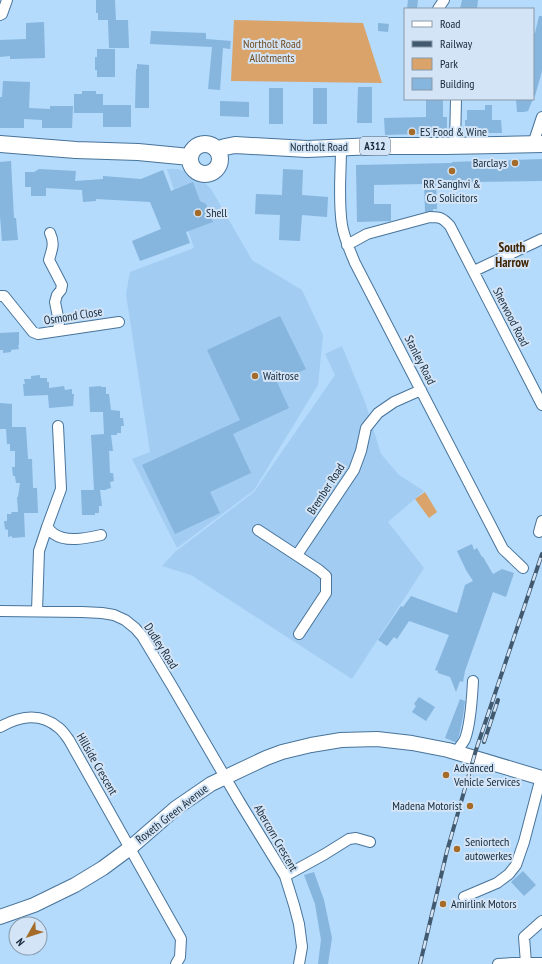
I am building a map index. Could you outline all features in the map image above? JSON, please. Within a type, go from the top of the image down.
[{"type":"main road","points":[[0,144],[76,150],[138,152],[190,157],[190,163],[193,168],[204,174],[215,170],[220,163],[220,154],[217,150]]},
{"type":"main road","name":"Northolt Road","points":[[190,157],[194,148],[204,144],[211,145],[217,150],[235,146],[307,149],[538,144]]},
{"type":"street","points":[[0,15],[2,14],[7,0]]},
{"type":"street","points":[[455,146],[456,100]]},
{"type":"street","points":[[538,144],[542,117]]},
{"type":"street","name":"Stanley Road","points":[[341,148],[340,203],[342,225],[347,244],[355,263],[503,549],[523,568]]},
{"type":"street","name":"Sherwood Road","points":[[347,244],[367,234],[430,217],[444,219],[450,226],[474,271],[542,406]]},
{"type":"street","points":[[50,233],[53,240],[49,260],[62,285],[55,302],[59,322],[58,331]]},
{"type":"street","points":[[474,271],[542,238]]},
{"type":"street","name":"Osmond Close","points":[[0,296],[4,296],[33,332],[38,334],[119,322]]},
{"type":"street","name":"Brember Road","points":[[297,555],[354,470],[361,451],[366,428],[378,413],[394,402],[421,390]]},
{"type":"street","points":[[37,611],[39,551],[61,489],[58,426]]},
{"type":"street","points":[[539,532],[542,521]]},
{"type":"street","points":[[47,527],[55,534],[63,538],[73,539],[101,535]]},
{"type":"street","points":[[258,530],[326,576],[326,593],[299,634]]},
{"type":"street","name":"Dudley Road","points":[[0,611],[82,612],[114,615],[125,620],[142,636],[225,776]]},
{"type":"street","points":[[456,752],[465,739],[472,701],[473,681]]},
{"type":"street","name":"Hillside Crescent","points":[[0,727],[16,719],[32,717],[50,722],[60,729],[69,740],[181,939],[180,957],[176,964]]},
{"type":"street","name":"Roxeth Green Avenue","points":[[0,917],[34,905],[75,885],[103,868],[130,848],[176,808],[211,784],[225,776],[282,752],[341,740],[377,739],[412,743],[456,752],[541,778]]},
{"type":"street","name":"Abercorn Crescent","points":[[225,776],[285,876],[299,924],[302,947],[299,964]]},
{"type":"street","points":[[464,897],[497,884],[509,874],[516,865],[524,842],[541,778]]},
{"type":"street","points":[[285,876],[349,840],[356,838],[370,842]]},
{"type":"street","points":[[526,963],[524,937],[542,921]]},
{"type":"street","points":[[498,964],[542,963]]},
{"type":"shaded area","points":[[167,169],[177,169],[196,174],[211,189],[252,260],[302,290],[323,335],[318,385],[254,490],[177,548],[132,459],[150,452],[126,294],[130,272],[194,248]]},
{"type":"shaded area","points":[[342,346],[365,402],[381,454],[399,475],[424,491],[388,522],[424,568],[352,679],[191,575],[162,566],[175,552],[254,492],[335,375],[325,354]]},
{"type":"green space","name":"Northolt Road Allotments","points":[[234,20],[363,23],[382,83],[231,81]]},
{"type":"green space","points":[[425,492],[437,512],[429,518],[415,499]]},
{"type":"building","points":[[96,0],[115,0],[116,20],[128,20],[129,48],[109,48],[108,20],[98,20],[98,13],[96,13]]},
{"type":"building","points":[[408,0],[418,0],[417,8],[407,8]]},
{"type":"building","points":[[462,0],[478,0],[477,8],[460,8]]},
{"type":"building","points":[[539,16],[542,16],[542,71],[535,96],[534,32]]},
{"type":"building","points":[[44,22],[45,58],[10,59],[10,56],[0,57],[0,40],[26,39],[26,23]]},
{"type":"building","points":[[378,23],[389,24],[388,32],[378,31]]},
{"type":"building","points":[[151,31],[206,33],[206,39],[231,41],[230,49],[223,48],[220,90],[208,89],[212,47],[150,44]]},
{"type":"building","points":[[97,49],[115,49],[115,77],[97,77],[97,70],[95,70],[95,57],[97,57]]},
{"type":"building","points":[[137,64],[149,65],[149,108],[135,108]]},
{"type":"building","points":[[3,81],[30,82],[29,108],[50,109],[50,106],[73,106],[72,128],[42,128],[42,120],[24,119],[24,128],[0,128],[0,97],[2,97]]},
{"type":"building","points":[[358,87],[372,87],[372,123],[357,123]]},
{"type":"building","points":[[269,88],[283,88],[283,124],[269,124]]},
{"type":"building","points":[[313,88],[327,88],[327,124],[313,124]]},
{"type":"building","points":[[82,91],[96,91],[96,94],[103,94],[103,105],[131,105],[131,127],[103,127],[103,113],[74,113],[74,94],[82,94]]},
{"type":"building","points":[[426,100],[443,100],[443,117],[447,117],[447,133],[385,135],[384,118],[426,117]]},
{"type":"building","points":[[516,100],[533,100],[528,111],[517,112]]},
{"type":"building","points":[[220,101],[249,102],[249,117],[220,116]]},
{"type":"building","points":[[485,105],[492,105],[492,120],[501,120],[502,133],[465,133],[467,110],[485,110]]},
{"type":"building","points":[[542,159],[542,181],[452,183],[452,180],[436,180],[437,209],[433,209],[433,211],[425,212],[424,184],[374,185],[374,204],[391,204],[391,221],[357,222],[356,165]]},
{"type":"building","points":[[11,161],[14,218],[16,218],[18,240],[2,241],[0,216],[0,162]]},
{"type":"building","points":[[39,169],[76,171],[75,181],[103,179],[103,176],[141,179],[163,170],[171,191],[193,182],[200,201],[206,204],[213,222],[186,232],[190,243],[140,261],[132,241],[161,229],[150,202],[96,199],[96,201],[83,202],[82,190],[46,188],[46,196],[31,196],[31,187],[25,187],[25,172],[34,172]]},
{"type":"building","points":[[283,169],[303,170],[302,195],[328,197],[327,217],[302,215],[300,241],[279,240],[280,215],[255,214],[256,194],[282,195]]},
{"type":"building","points":[[280,316],[306,369],[277,382],[289,408],[233,434],[251,473],[210,492],[220,513],[175,534],[142,465],[240,420],[207,350]]},
{"type":"building","points":[[19,332],[19,349],[3,353],[3,350],[0,350],[0,333]]},
{"type":"building","points":[[40,375],[40,378],[47,378],[49,388],[64,386],[65,390],[72,389],[72,394],[74,394],[73,406],[49,408],[48,395],[24,396],[24,379],[31,379],[31,376]]},
{"type":"building","points":[[89,387],[106,387],[106,394],[109,394],[111,410],[120,411],[120,418],[123,418],[124,426],[121,426],[121,433],[111,435],[113,451],[109,451],[110,473],[113,473],[114,481],[110,482],[111,488],[100,490],[102,506],[99,506],[99,513],[95,513],[95,515],[82,515],[81,490],[94,490],[91,435],[104,434],[103,412],[90,412]]},
{"type":"building","points":[[0,403],[12,404],[12,427],[26,427],[28,459],[32,459],[33,488],[37,488],[38,513],[24,513],[25,537],[8,537],[8,530],[5,529],[4,521],[7,521],[7,514],[18,512],[17,497],[20,483],[16,483],[15,476],[13,476],[12,467],[15,467],[15,451],[10,451],[10,444],[7,444],[6,429],[0,429]]},
{"type":"building","points":[[472,544],[474,550],[477,548],[493,574],[502,569],[514,573],[506,597],[493,592],[465,671],[463,682],[460,681],[456,692],[450,677],[438,673],[438,671],[435,670],[449,635],[409,621],[397,639],[394,637],[387,646],[378,640],[401,606],[403,607],[411,596],[457,613],[465,585],[473,581],[457,551]]},
{"type":"building","points":[[419,697],[435,707],[426,721],[412,712],[416,706],[414,704]]},
{"type":"building","points":[[460,699],[465,701],[459,736],[455,742],[445,738]]},
{"type":"building","points":[[523,871],[536,885],[524,896],[511,882]]},
{"type":"building","points":[[314,872],[324,900],[332,938],[328,964],[318,964],[321,940],[315,904],[304,875]]},
{"type":"railway","points":[[420,964],[447,851],[476,750],[542,554]]},
{"type":"railway","points":[[484,742],[498,700]]},
{"type":"place","name":"ES Food & Wine","points":[[412,132]]},
{"type":"place","name":"Barclays","points":[[515,163]]},
{"type":"place","name":"RR Sanghvi & Co Solicitors","points":[[452,171]]},
{"type":"place","name":"Shell","points":[[198,213]]},
{"type":"place","name":"Waitrose","points":[[255,376]]},
{"type":"place","name":"Advanced Vehicle Services","points":[[446,775]]},
{"type":"place","name":"Madena Motorist","points":[[470,806]]},
{"type":"place","name":"Seniortech autowerkes","points":[[457,849]]},
{"type":"place","name":"Amirlink Motors","points":[[443,904]]},
{"type":"district","name":"South Harrow","points":[[512,254]]}]
